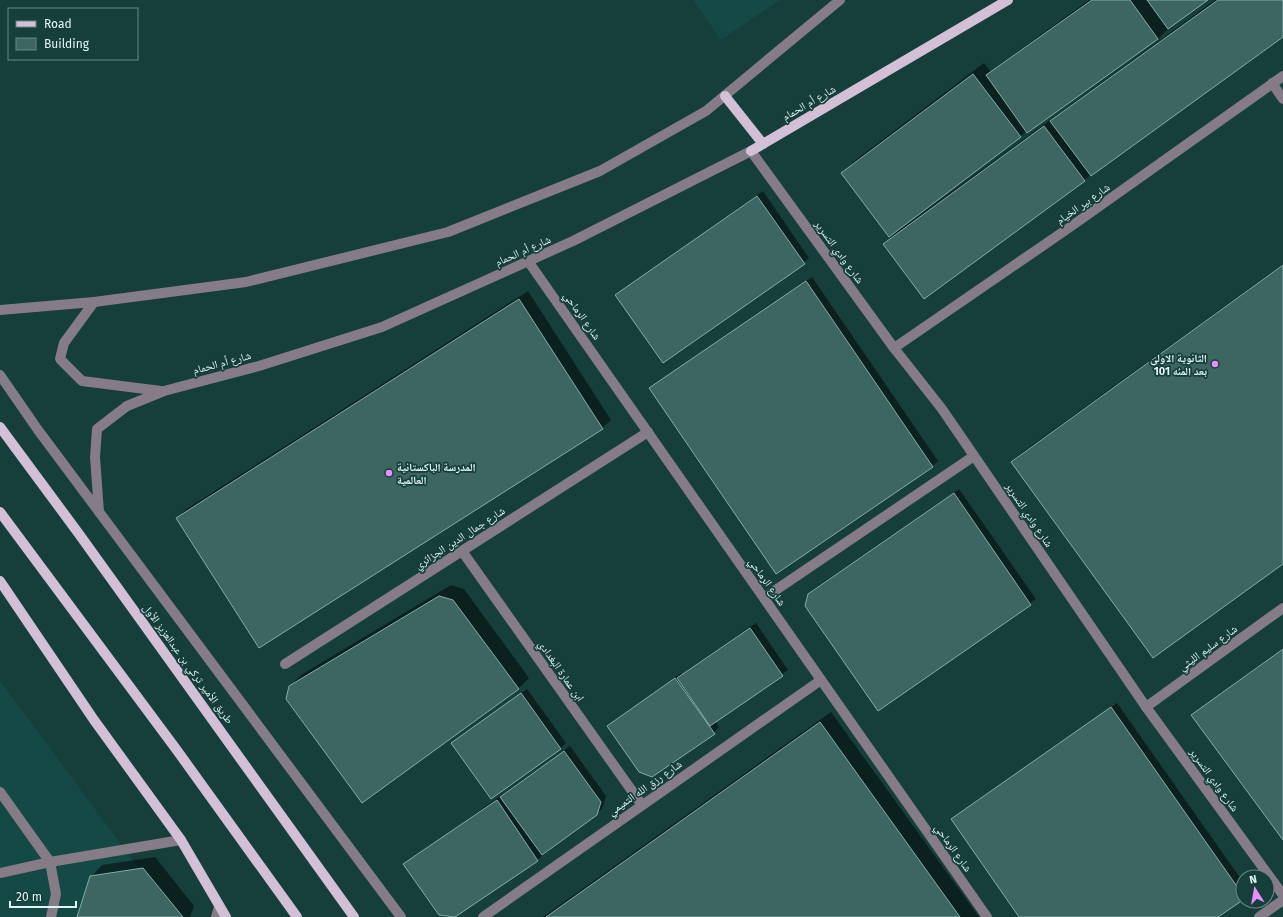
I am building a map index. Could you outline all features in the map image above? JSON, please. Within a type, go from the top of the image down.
[{"type":"main road","name":"شارع أم الحمام","points":[[751,151],[1008,0]]},
{"type":"main road","points":[[725,96],[762,144]]},
{"type":"main road","name":"طريق الأمير تركي بن عبدالعزيز الأول","points":[[0,427],[79,534],[354,917]]},
{"type":"main road","points":[[0,512],[176,749],[297,917]]},
{"type":"main road","points":[[0,581],[94,720],[181,840],[226,917]]},
{"type":"street","points":[[0,310],[94,302],[246,282],[448,232],[600,171],[706,111],[840,0]]},
{"type":"street","name":"شارع بير الخيام","points":[[894,348],[1073,225],[1283,76]]},
{"type":"street","points":[[1272,83],[1283,99]]},
{"type":"street","name":"شارع وادي التسرير","points":[[751,151],[894,348],[942,409],[1146,707],[1283,895]]},
{"type":"street","name":"شارع أم الحمام","points":[[99,512],[95,457],[97,430],[127,406],[164,391],[259,366],[382,327],[573,242],[751,151]]},
{"type":"street","name":"شارع الرماحي","points":[[528,261],[987,917]]},
{"type":"street","points":[[94,302],[64,343],[60,359],[82,381],[164,391]]},
{"type":"street","points":[[0,375],[99,512],[401,917]]},
{"type":"street","name":"شارع جمال الدين الجزائري","points":[[285,664],[648,432]]},
{"type":"street","points":[[764,598],[974,456]]},
{"type":"street","name":"ابن عمارة البغدادي","points":[[462,551],[642,805]]},
{"type":"street","name":"شارع سليم الليثي","points":[[1146,707],[1283,608]]},
{"type":"street","name":"شارع رزق الله التميمي","points":[[483,917],[821,680]]},
{"type":"street","points":[[0,792],[50,862],[56,894],[51,917]]},
{"type":"street","points":[[0,873],[50,862],[181,840]]},
{"type":"street","points":[[324,875],[360,917]]},
{"type":"street","points":[[1259,917],[1283,900]]},
{"type":"street","points":[[216,917],[219,907]]},
{"type":"shaded area","points":[[693,0],[780,0],[721,40]]},
{"type":"shaded area","points":[[0,681],[175,917],[0,917]]},
{"type":"building","points":[[1092,0],[1130,0],[1158,39],[1027,133],[986,75]]},
{"type":"building","points":[[1147,0],[1208,0],[1168,29]]},
{"type":"building","points":[[1218,0],[1283,0],[1283,37],[1091,176],[1050,121]]},
{"type":"building","points":[[973,74],[1021,137],[889,237],[841,173]]},
{"type":"building","points":[[1044,126],[1085,181],[924,299],[883,244]]},
{"type":"building","points":[[757,196],[805,264],[663,363],[615,295]]},
{"type":"building","name":"الثانوية الاولى بعد المئه 101","points":[[1283,265],[1283,564],[1153,658],[1011,462]]},
{"type":"building","points":[[806,281],[933,467],[776,574],[649,388]]},
{"type":"building","name":"المدرسة الباكستانية العالمية","points":[[519,299],[603,429],[259,648],[176,518]]},
{"type":"building","points":[[954,493],[1031,605],[878,711],[805,606],[808,594]]},
{"type":"building","points":[[439,596],[453,600],[519,689],[362,803],[286,699],[289,686]]},
{"type":"building","points":[[750,628],[783,676],[710,726],[677,678]]},
{"type":"building","points":[[1283,649],[1283,840],[1191,715]]},
{"type":"building","points":[[675,678],[715,734],[652,777],[639,772],[607,726]]},
{"type":"building","points":[[521,693],[561,749],[491,799],[451,743]]},
{"type":"building","points":[[1111,707],[1235,884],[1235,905],[1218,917],[1019,917],[951,819]]},
{"type":"building","points":[[820,722],[960,917],[546,917]]},
{"type":"building","points":[[564,751],[601,802],[597,815],[542,855],[500,797]]},
{"type":"building","points":[[497,800],[538,861],[455,917],[439,915],[403,864]]},
{"type":"building","points":[[143,868],[183,917],[77,917],[90,876]]},
{"type":"place","name":"الثانوية الاولى بعد المئه 101","points":[[1215,364]]},
{"type":"place","name":"المدرسة الباكستانية العالمية","points":[[389,473]]}]
